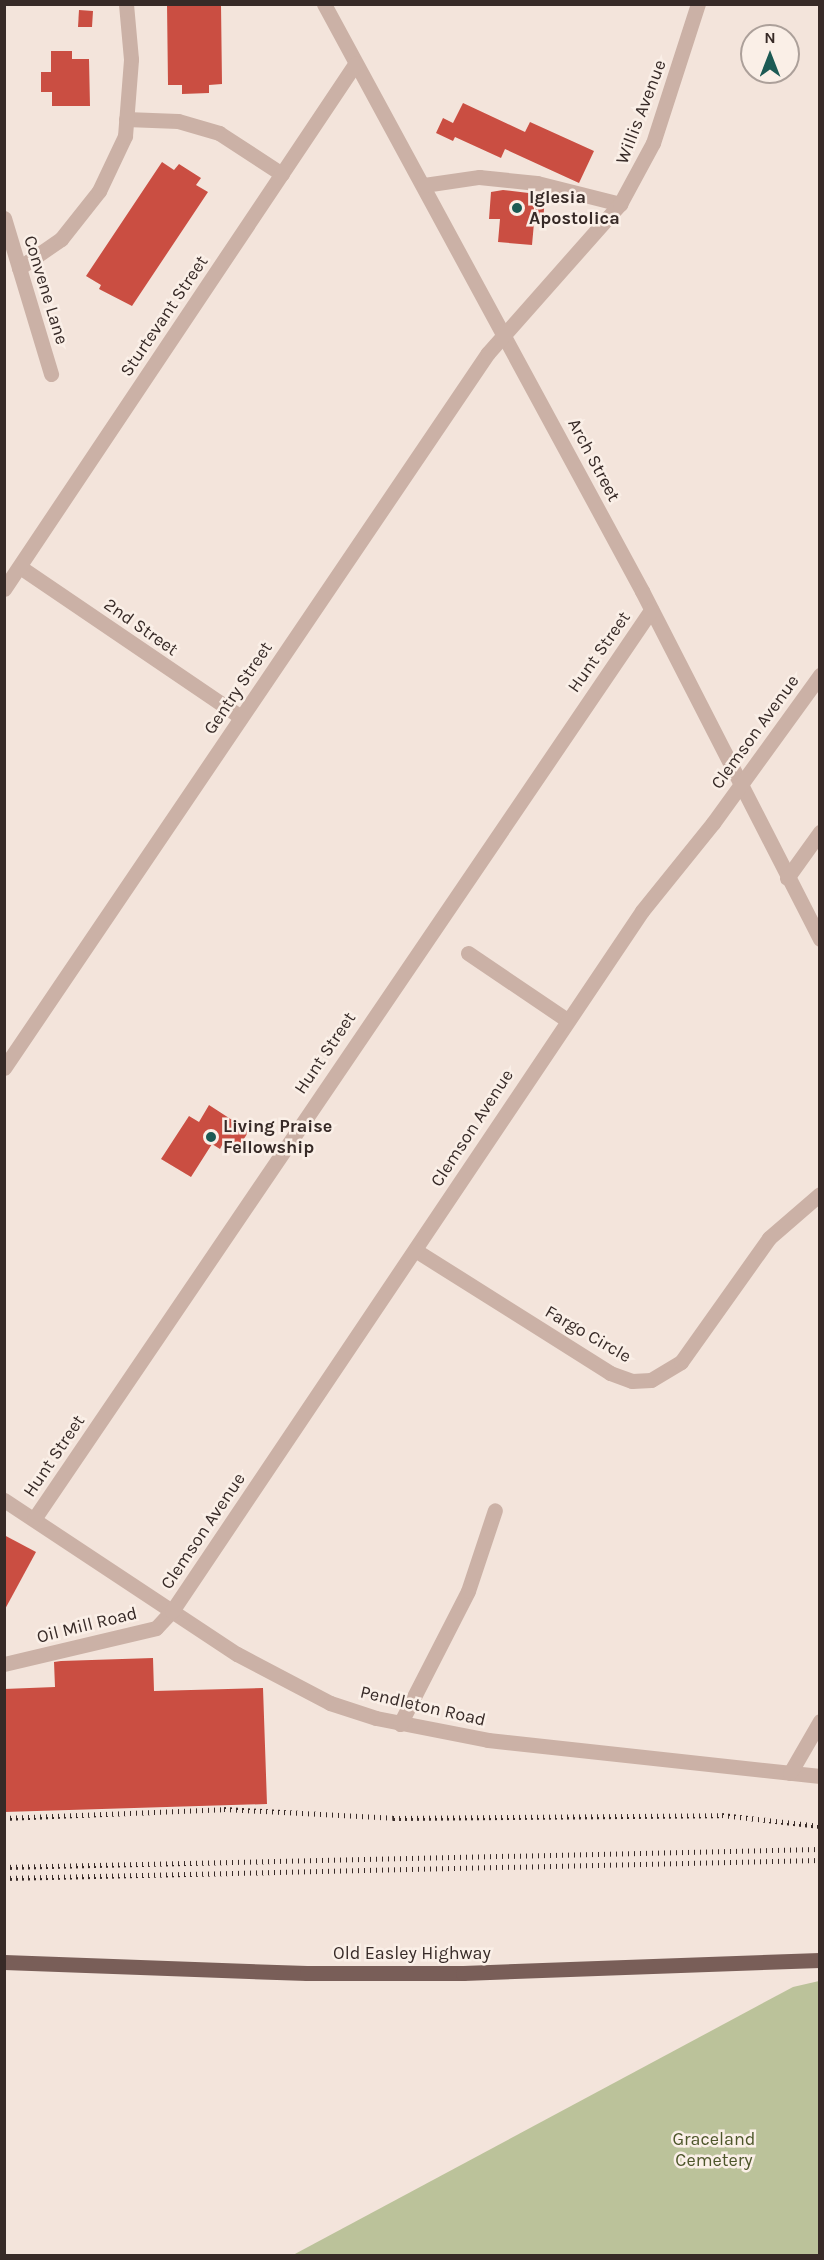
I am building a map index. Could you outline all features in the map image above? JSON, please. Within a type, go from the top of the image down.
[{"type":"main road","name":"Old Easley Highway","points":[[4,1962],[308,1973],[463,1973],[819,1960]]},
{"type":"street","points":[[19,268],[61,239],[99,191],[125,136],[131,59],[126,4]]},
{"type":"street","name":"Arch Street","points":[[324,4],[504,332],[651,610],[819,939]]},
{"type":"street","name":"Willis Avenue","points":[[504,332],[620,204],[653,143],[698,4]]},
{"type":"street","name":"Sturtevant Street","points":[[4,589],[356,64]]},
{"type":"street","points":[[126,119],[178,121],[219,133],[282,174]]},
{"type":"street","points":[[424,185],[491,178],[537,183],[620,204]]},
{"type":"street","name":"Convene Lane","points":[[4,218],[51,374]]},
{"type":"street","name":"Gentry Street","points":[[4,1068],[504,332]]},
{"type":"street","name":"2nd Street","points":[[20,567],[242,717]]},
{"type":"street","name":"Hunt Street","points":[[34,1520],[651,610]]},
{"type":"street","name":"Clemson Avenue","points":[[172,1611],[642,911],[740,785],[819,675]]},
{"type":"street","points":[[787,878],[819,832]]},
{"type":"street","points":[[468,952],[567,1020]]},
{"type":"street","name":"Fargo Circle","points":[[415,1250],[610,1373],[632,1381],[651,1380],[681,1362],[764,1244],[819,1194]]},
{"type":"street","name":"Pendleton Road","points":[[4,1500],[172,1611],[288,1683],[330,1702],[400,1724],[488,1740],[819,1776]]},
{"type":"street","points":[[400,1724],[468,1591],[495,1510]]},
{"type":"street","name":"Oil Mill Road","points":[[4,1664],[156,1628],[172,1611]]},
{"type":"street","points":[[790,1773],[819,1721]]},
{"type":"green space","name":"Graceland Cemetery","points":[[819,1981],[819,2255],[293,2255],[793,1987]]},
{"type":"building","points":[[167,4],[221,4],[222,84],[209,85],[209,93],[182,94],[182,85],[168,85]]},
{"type":"building","points":[[79,10],[93,11],[92,27],[78,27]]},
{"type":"building","points":[[51,51],[72,51],[72,59],[89,59],[90,106],[52,106],[52,92],[41,92],[41,72],[51,72]]},
{"type":"building","points":[[463,103],[525,132],[530,122],[594,151],[579,183],[505,149],[501,158],[455,137],[453,141],[436,133],[443,118],[453,123]]},
{"type":"building","points":[[162,162],[174,170],[179,164],[201,178],[196,185],[208,192],[132,306],[99,289],[101,285],[86,276]]},
{"type":"building","name":"Iglesia Apostolica","points":[[503,190],[545,195],[543,224],[534,223],[532,245],[498,242],[500,219],[489,219],[491,192]]},
{"type":"building","name":"Living Praise Fellowship","points":[[209,1105],[249,1131],[236,1151],[223,1143],[220,1149],[212,1144],[191,1177],[161,1159],[189,1116],[199,1122]]},
{"type":"building","points":[[4,1535],[36,1552],[4,1611]]},
{"type":"building","points":[[153,1658],[154,1691],[263,1688],[267,1804],[4,1812],[4,1689],[55,1687],[54,1662]]},
{"type":"railway","points":[[4,1818],[224,1809],[393,1818],[722,1815],[820,1826]]},
{"type":"railway","points":[[4,1867],[820,1849]]},
{"type":"railway","points":[[4,1878],[820,1860]]},
{"type":"place","name":"Iglesia Apostolica","points":[[517,208]]},
{"type":"place","name":"Living Praise Fellowship","points":[[211,1137]]}]
